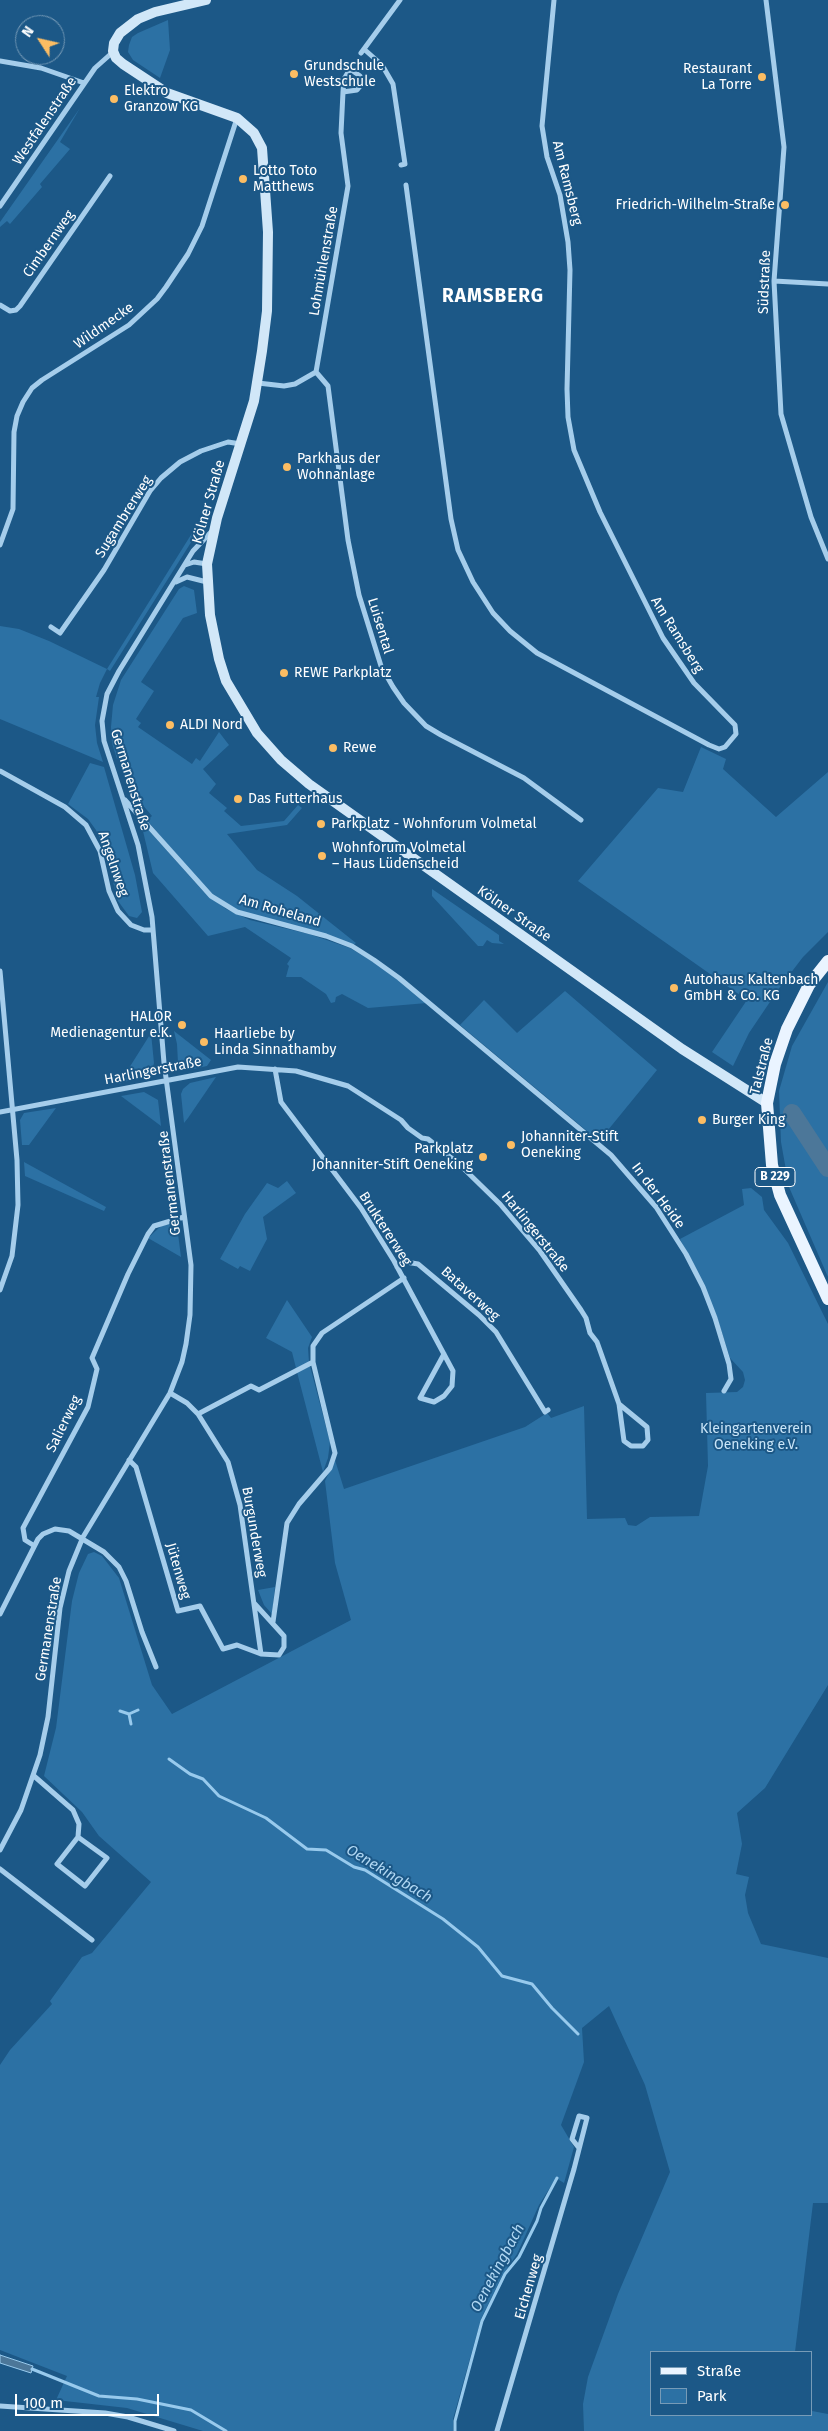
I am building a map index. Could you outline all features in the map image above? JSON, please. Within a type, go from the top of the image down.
[{"type":"main road","points":[[114,52],[114,43],[120,33],[138,19],[156,12],[206,0]]},
{"type":"main road","name":"Kölner Straße","points":[[114,52],[116,58],[123,64],[167,93],[237,118],[250,128],[259,140],[262,148],[268,227],[266,312],[258,382],[214,530],[207,564],[206,582],[212,628],[226,681],[251,726],[284,763],[350,814],[636,1017],[726,1078],[768,1103]]},
{"type":"main road","name":"Talstraße","points":[[828,961],[809,985],[787,1029],[775,1064],[768,1103],[771,1157],[780,1195],[828,1299]]},
{"type":"street","name":"Am Ramsberg","points":[[406,185],[451,519],[458,550],[473,582],[493,613],[510,631],[537,653],[703,742],[719,749],[725,747],[736,734],[735,725],[694,683],[663,638],[600,512],[574,450],[568,417],[567,389],[570,270],[568,242],[560,195],[547,157],[542,126],[554,0]]},
{"type":"street","name":"Südstraße","points":[[766,0],[784,147],[774,281],[781,414],[811,517],[828,559]]},
{"type":"street","points":[[398,2],[363,52],[385,69],[394,84],[405,164],[401,165]]},
{"type":"street","name":"Westfalenstraße","points":[[0,206],[84,83],[99,63],[114,52]]},
{"type":"street","points":[[0,60],[41,68],[84,83]]},
{"type":"street","name":"Lohmühlenstraße","points":[[316,372],[348,186],[341,133],[343,92],[344,79],[350,69],[360,76],[361,84],[357,90],[343,92]]},
{"type":"street","name":"Wildmecke","points":[[0,545],[13,509],[14,432],[22,402],[32,388],[42,380],[122,331],[150,306],[166,287],[188,254],[202,226],[237,118]]},
{"type":"street","name":"Cimbernweg","points":[[0,305],[10,311],[16,310],[20,306],[110,176]]},
{"type":"street","points":[[774,281],[828,284]]},
{"type":"street","points":[[258,382],[284,386],[295,384],[316,372]]},
{"type":"street","name":"Luisental","points":[[316,372],[328,386],[348,540],[359,595],[381,666],[395,690],[404,703],[426,726],[441,736],[513,771],[540,788],[581,820]]},
{"type":"street","name":"Sugambrerweg","points":[[51,627],[60,633],[104,570],[150,491],[161,478],[180,462],[201,451],[228,442],[241,444]]},
{"type":"street","name":"Germanenstraße","points":[[0,1850],[21,1810],[34,1776],[48,1717],[60,1608],[69,1571],[83,1538],[170,1393],[184,1354],[190,1315],[191,1265],[167,1079],[153,930],[138,845],[104,741],[102,721],[105,701],[119,671],[198,544],[214,530]]},
{"type":"street","points":[[185,566],[194,562],[207,564]]},
{"type":"street","points":[[175,582],[187,577],[206,582]]},
{"type":"street","name":"Angelnweg","points":[[0,771],[65,807],[86,825],[100,852],[109,891],[118,911],[131,924],[144,930],[153,930]]},
{"type":"street","name":"Am Roheland","points":[[123,797],[195,880],[220,902],[244,915],[309,931],[352,946],[386,968],[428,1002]]},
{"type":"street","points":[[0,971],[17,1160],[18,1206],[12,1256],[0,1290]]},
{"type":"street","name":"In der Heide","points":[[428,1002],[598,1142],[630,1175],[656,1207],[686,1254],[715,1318],[730,1368],[731,1379],[724,1391]]},
{"type":"street","name":"Harlingerstraße","points":[[0,1112],[238,1067],[296,1071],[348,1086],[401,1120],[422,1138],[428,1139],[470,1174],[516,1222],[570,1292],[586,1318],[590,1333],[598,1344],[619,1404],[624,1441],[631,1446],[643,1446],[648,1440],[647,1427],[619,1404]]},
{"type":"street","name":"Bruktererweg","points":[[275,1069],[281,1102],[360,1208],[404,1278],[453,1371],[450,1389],[444,1396],[434,1402],[420,1398],[444,1354]]},
{"type":"street","name":"Salierweg","points":[[33,1546],[24,1540],[23,1528],[88,1407],[97,1370],[92,1358],[128,1274],[154,1226],[184,1217]]},
{"type":"street","name":"Bataverweg","points":[[397,1267],[406,1262],[418,1264],[479,1315],[496,1332],[545,1412],[548,1410]]},
{"type":"street","points":[[273,1622],[287,1523],[330,1468],[335,1453],[313,1362],[313,1346],[322,1333],[404,1278]]},
{"type":"street","points":[[198,1414],[251,1386],[259,1390],[313,1362]]},
{"type":"street","name":"Burgunderweg","points":[[170,1393],[187,1403],[198,1414],[218,1444],[230,1468],[240,1505],[261,1654]]},
{"type":"street","name":"Jütenweg","points":[[129,1460],[136,1467],[178,1611],[200,1606],[223,1649],[236,1645],[261,1654]]},
{"type":"street","points":[[0,1614],[33,1546],[43,1534],[55,1529],[69,1531],[83,1538],[108,1556],[120,1570],[156,1667]]},
{"type":"street","points":[[254,1603],[284,1636],[284,1647],[279,1654],[261,1654]]},
{"type":"street","points":[[34,1776],[73,1810],[80,1824],[78,1837],[57,1864],[85,1886],[107,1858],[78,1837]]},
{"type":"street","points":[[0,1869],[92,1940]]},
{"type":"street","name":"Eichenweg","points":[[497,2431],[563,2211],[579,2148],[586,2118],[579,2116],[572,2139],[579,2148]]},
{"type":"street","points":[[0,2406],[106,2413],[128,2417],[174,2431]]},
{"type":"green space","points":[[168,20],[170,50],[160,78],[133,60],[128,52],[132,37]]},
{"type":"green space","points":[[80,108],[60,142],[70,149],[40,184],[42,187],[10,224],[7,221],[0,227],[0,222]]},
{"type":"green space","points":[[194,530],[197,532],[190,544],[110,671],[107,669]]},
{"type":"green space","points":[[184,586],[194,590],[197,613],[183,618],[141,682],[154,691],[136,719],[141,723],[138,727],[192,764],[196,758],[200,761],[219,732],[229,745],[203,769],[216,784],[209,793],[227,808],[224,811],[241,826],[284,821],[298,805],[302,808],[287,825],[227,834],[257,870],[297,896],[356,943],[353,945],[238,910],[212,894],[147,820],[152,816],[141,803],[136,807],[121,758],[117,759],[112,743],[113,705],[121,680],[179,589]]},
{"type":"green space","points":[[0,626],[19,629],[49,641],[107,669],[96,697],[99,697],[95,725],[97,743],[103,762],[0,719]]},
{"type":"green space","points":[[701,747],[726,759],[723,769],[776,817],[828,772],[828,932],[803,957],[780,987],[749,1033],[733,1066],[712,1052],[747,1000],[578,881],[658,788],[683,792]]},
{"type":"green space","points":[[90,763],[104,767],[135,875],[142,912],[137,918],[129,916],[118,901],[104,848],[96,830],[88,819],[68,804]]},
{"type":"green space","points":[[144,825],[203,891],[226,909],[250,920],[309,934],[350,948],[385,969],[427,1003],[368,1008],[342,994],[336,997],[335,1002],[331,1003],[326,994],[301,977],[286,977],[289,966],[287,964],[291,958],[245,927],[208,936],[153,873],[142,827]]},
{"type":"green space","points":[[432,889],[499,935],[499,941],[504,944],[492,943],[487,940],[483,946],[478,946],[432,896]]},
{"type":"green space","points":[[828,982],[828,1277],[789,1187],[781,1142],[779,1091],[792,1046]]},
{"type":"green space","points":[[565,991],[657,1070],[599,1141],[460,1025],[484,1000],[517,1033]]},
{"type":"green space","points":[[174,1031],[211,1060],[207,1066],[189,1070],[180,1066]]},
{"type":"green space","points":[[151,1033],[154,1063],[152,1070],[147,1074],[119,1084]]},
{"type":"green space","points":[[216,1077],[184,1123],[181,1094],[183,1089],[190,1083]]},
{"type":"green space","points":[[144,1092],[158,1100],[161,1126],[121,1096]]},
{"type":"green space","points":[[56,1108],[29,1145],[22,1145],[20,1120],[24,1113]]},
{"type":"green space","points":[[24,1162],[106,1207],[104,1211],[25,1176]]},
{"type":"green space","points":[[287,1181],[296,1193],[263,1217],[267,1239],[250,1271],[240,1266],[238,1269],[220,1259],[245,1214],[267,1183],[278,1188]]},
{"type":"green space","name":"Kleingartenverein Oeneking e.V.","points":[[751,1188],[762,1197],[764,1210],[788,1243],[828,1324],[828,1685],[765,1788],[737,1813],[742,1844],[736,1874],[749,1877],[745,1895],[748,1913],[761,1944],[828,1958],[828,2203],[813,2203],[795,2351],[650,2351],[650,2416],[813,2416],[813,2411],[828,2414],[828,2431],[584,2431],[583,2404],[588,2377],[618,2294],[670,2172],[645,2085],[609,2006],[582,2028],[584,2062],[561,2125],[574,2147],[564,2183],[556,2178],[539,2205],[517,2254],[502,2276],[481,2319],[453,2419],[453,2431],[203,2431],[127,2408],[56,2400],[67,2376],[0,2350],[0,2065],[10,2050],[52,2004],[50,2001],[82,1957],[92,1953],[151,1882],[99,1836],[82,1812],[44,1776],[56,1728],[72,1601],[79,1573],[88,1554],[94,1552],[102,1556],[119,1578],[152,1685],[172,1714],[351,1620],[335,1563],[325,1481],[335,1460],[344,1489],[525,1427],[547,1413],[551,1418],[584,1406],[587,1519],[625,1518],[628,1525],[636,1526],[650,1517],[699,1516],[708,1466],[706,1393],[737,1392],[743,1387],[745,1380],[743,1372],[730,1358],[717,1317],[680,1239],[744,1205],[742,1189]]},
{"type":"green space","points":[[173,1223],[177,1226],[181,1257],[148,1238],[161,1226]]},
{"type":"green space","points":[[287,1300],[312,1337],[308,1348],[309,1362],[296,1368],[292,1352],[266,1338]]},
{"type":"green space","points":[[310,1366],[330,1442],[328,1458],[323,1472],[297,1372]]},
{"type":"green space","points":[[275,1587],[272,1614],[264,1605],[258,1590]]},
{"type":"shaded area","points":[[0,2355],[33,2366],[31,2373],[0,2363]]},
{"type":"waterway","points":[[792,1113],[828,1168]]},
{"type":"waterway","points":[[129,1714],[138,1710]]},
{"type":"waterway","points":[[120,1711],[129,1714],[131,1724]]},
{"type":"waterway","name":"Oenekingbach","points":[[169,1759],[190,1774],[203,1779],[219,1796],[266,1818],[307,1849],[326,1850],[354,1867],[365,1870],[443,1919],[478,1947],[502,1976],[532,1984],[552,2008],[578,2034]]},
{"type":"waterway","name":"Oenekingbach","points":[[455,2431],[455,2421],[482,2321],[505,2274],[519,2257],[557,2178]]},
{"type":"waterway","points":[[32,2369],[99,2396],[137,2399],[191,2410],[226,2431]]},
{"type":"place","name":"Grundschule Westschule","points":[[294,74]]},
{"type":"place","name":"Restaurant La Torre","points":[[762,77]]},
{"type":"place","name":"Elektro Granzow KG","points":[[114,99]]},
{"type":"place","name":"Lotto Toto Matthews","points":[[243,179]]},
{"type":"place","name":"Friedrich-Wilhelm-Straße","points":[[785,205]]},
{"type":"place","name":"Parkhaus der Wohnanlage","points":[[287,467]]},
{"type":"place","name":"REWE Parkplatz","points":[[284,673]]},
{"type":"place","name":"ALDI Nord","points":[[170,725]]},
{"type":"place","name":"Rewe","points":[[333,748]]},
{"type":"place","name":"Das Futterhaus","points":[[238,799]]},
{"type":"place","name":"Parkplatz - Wohnforum Volmetal","points":[[321,824]]},
{"type":"place","name":"Wohnforum Volmetal – Haus Lüdenscheid","points":[[322,856]]},
{"type":"place","name":"Autohaus Kaltenbach GmbH & Co. KG","points":[[674,988]]},
{"type":"place","name":"HALOR Medienagentur e.K.","points":[[182,1025]]},
{"type":"place","name":"Haarliebe by Linda Sinnathamby","points":[[204,1042]]},
{"type":"place","name":"Burger King","points":[[702,1120]]},
{"type":"place","name":"Johanniter-Stift Oeneking","points":[[511,1145]]},
{"type":"place","name":"Parkplatz Johanniter-Stift Oeneking","points":[[483,1157]]},
{"type":"district","name":"RAMSBERG","points":[[493,297]]}]
